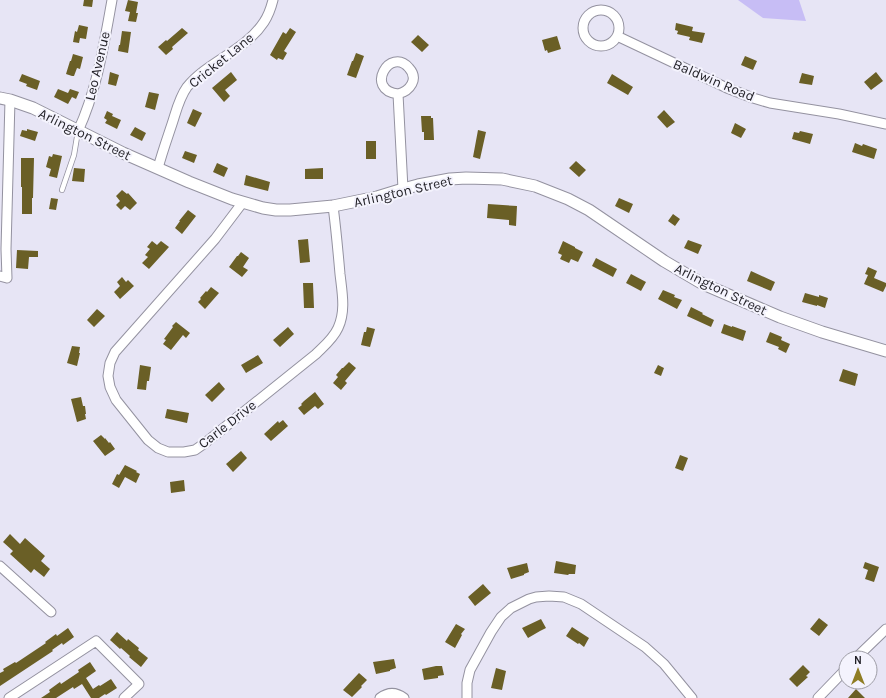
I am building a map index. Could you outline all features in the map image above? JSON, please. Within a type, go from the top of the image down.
[{"type":"street","name":"Leo Avenue","points":[[78,131],[84,118],[96,76],[112,0]]},
{"type":"street","name":"Cricket Lane","points":[[158,168],[177,106],[186,88],[205,69],[240,47],[258,30],[270,12],[274,0]]},
{"type":"street","name":"Baldwin Road","points":[[617,36],[727,88],[752,98],[770,103],[838,114],[886,124]]},
{"type":"street","points":[[398,94],[403,189]]},
{"type":"street","name":"Arlington Street","points":[[5,99],[33,108],[123,153],[232,200],[263,208],[276,210],[333,206],[378,197],[403,189],[443,180],[466,178],[502,179],[534,186],[568,199],[589,210],[664,261],[702,284],[780,317],[822,332],[886,351]]},
{"type":"street","points":[[0,276],[7,278],[5,99]]},
{"type":"street","name":"Carle Drive","points":[[243,202],[215,239],[115,352],[110,362],[108,376],[110,387],[116,400],[148,440],[158,448],[168,452],[195,450],[205,443],[316,354],[330,340],[338,329],[342,317],[343,304],[338,243],[333,206]]},
{"type":"street","points":[[0,566],[51,612]]},
{"type":"street","points":[[464,697],[468,676],[473,664],[491,632],[505,612],[517,604],[536,597],[549,596],[564,597],[581,604],[645,647],[664,664],[692,698]]},
{"type":"street","points":[[864,650],[886,629]]},
{"type":"street","points":[[9,698],[96,641],[139,684],[124,698]]},
{"type":"street","points":[[818,698],[838,677]]},
{"type":"street","points":[[380,698],[386,694],[397,694],[404,698]]},
{"type":"lane","points":[[62,190],[74,155],[78,131]]},
{"type":"shaded area","points":[[738,0],[799,0],[806,21],[763,18]]},
{"type":"building","points":[[84,0],[93,0],[92,7],[83,6]]},
{"type":"building","points":[[128,0],[138,2],[136,22],[128,21],[130,12],[125,11]]},
{"type":"building","points":[[676,23],[693,27],[692,31],[705,33],[702,43],[689,40],[690,37],[677,34],[678,31],[675,30]]},
{"type":"building","points":[[79,25],[88,27],[86,39],[80,38],[79,43],[73,42],[75,31],[77,32]]},
{"type":"building","points":[[182,28],[188,33],[172,47],[173,49],[166,55],[158,47]]},
{"type":"building","points":[[290,28],[296,32],[284,51],[287,53],[283,60],[278,58],[277,60],[270,55],[283,32],[286,34]]},
{"type":"building","points":[[122,31],[131,32],[128,53],[118,51]]},
{"type":"building","points":[[418,35],[429,45],[422,52],[411,42]]},
{"type":"building","points":[[557,36],[561,49],[548,53],[547,50],[545,51],[542,40]]},
{"type":"building","points":[[356,53],[364,56],[356,78],[347,75]]},
{"type":"building","points":[[73,54],[83,57],[80,69],[77,68],[74,76],[72,76],[66,74]]},
{"type":"building","points":[[745,56],[757,61],[753,70],[741,65]]},
{"type":"building","points":[[110,72],[119,75],[116,86],[108,84]]},
{"type":"building","points":[[231,72],[237,80],[225,90],[230,96],[224,102],[212,88]]},
{"type":"building","points":[[876,72],[883,81],[871,90],[864,82]]},
{"type":"building","points":[[802,73],[814,76],[812,85],[799,83]]},
{"type":"building","points":[[22,74],[40,81],[37,90],[26,86],[27,84],[19,81]]},
{"type":"building","points":[[612,74],[633,87],[628,95],[607,83]]},
{"type":"building","points":[[58,89],[68,93],[70,89],[79,92],[76,99],[72,97],[68,104],[54,97]]},
{"type":"building","points":[[149,92],[159,94],[155,110],[145,107]]},
{"type":"building","points":[[193,109],[202,113],[195,127],[187,123]]},
{"type":"building","points":[[664,110],[675,122],[667,128],[657,117]]},
{"type":"building","points":[[107,111],[113,114],[112,116],[121,120],[117,129],[105,123],[107,120],[104,118]]},
{"type":"building","points":[[421,116],[431,116],[431,118],[433,118],[434,140],[424,140]]},
{"type":"building","points":[[735,123],[746,129],[741,138],[731,133]]},
{"type":"building","points":[[135,127],[146,133],[142,141],[130,135]]},
{"type":"building","points":[[27,129],[38,132],[35,141],[20,136],[22,130],[27,131]]},
{"type":"building","points":[[478,130],[486,132],[480,159],[473,157]]},
{"type":"building","points":[[800,131],[813,134],[810,144],[792,139],[794,132],[799,133]]},
{"type":"building","points":[[366,141],[376,141],[376,159],[366,159]]},
{"type":"building","points":[[855,143],[877,149],[874,159],[852,152]]},
{"type":"building","points":[[185,151],[197,155],[194,163],[182,158]]},
{"type":"building","points":[[53,154],[62,156],[57,178],[49,176],[51,169],[46,167],[49,156],[52,157]]},
{"type":"building","points":[[21,158],[34,158],[32,214],[22,214]]},
{"type":"building","points":[[576,161],[586,170],[579,177],[569,168]]},
{"type":"building","points":[[217,163],[228,168],[224,177],[213,172]]},
{"type":"building","points":[[74,168],[85,169],[84,182],[72,181]]},
{"type":"building","points":[[323,168],[323,179],[305,179],[305,169]]},
{"type":"building","points":[[246,175],[270,182],[268,191],[244,185]]},
{"type":"building","points":[[122,190],[127,194],[128,193],[137,203],[130,210],[125,206],[121,210],[116,205],[120,201],[116,196]]},
{"type":"building","points":[[51,198],[58,199],[56,210],[49,209]]},
{"type":"building","points":[[619,198],[633,204],[629,213],[615,206]]},
{"type":"building","points":[[488,204],[517,206],[516,226],[509,225],[509,220],[487,218]]},
{"type":"building","points":[[188,210],[196,216],[182,234],[175,228]]},
{"type":"building","points":[[673,214],[680,219],[675,226],[668,221]]},
{"type":"building","points":[[308,239],[310,262],[300,263],[298,240]]},
{"type":"building","points":[[688,240],[702,245],[698,254],[684,248]]},
{"type":"building","points":[[152,241],[157,245],[161,241],[169,247],[149,269],[142,263],[148,257],[145,255],[150,249],[147,247]]},
{"type":"building","points":[[563,241],[583,252],[578,262],[571,259],[569,263],[560,259],[562,255],[558,253]]},
{"type":"building","points":[[17,250],[38,251],[38,257],[29,257],[28,269],[16,268]]},
{"type":"building","points":[[241,252],[249,258],[243,267],[248,270],[242,277],[229,267]]},
{"type":"building","points":[[596,258],[617,269],[613,277],[592,266]]},
{"type":"building","points":[[868,267],[877,271],[874,278],[886,283],[883,292],[864,284],[868,275],[865,274]]},
{"type":"building","points":[[751,271],[775,282],[771,291],[747,281]]},
{"type":"building","points":[[631,274],[646,282],[641,291],[626,283]]},
{"type":"building","points":[[122,277],[126,282],[128,280],[134,286],[120,299],[114,292],[120,286],[117,282]]},
{"type":"building","points":[[303,283],[313,283],[314,308],[304,308]]},
{"type":"building","points":[[211,287],[219,293],[205,309],[198,302]]},
{"type":"building","points":[[663,290],[682,300],[677,309],[658,299]]},
{"type":"building","points":[[805,293],[828,298],[825,308],[802,302]]},
{"type":"building","points":[[691,307],[714,320],[711,327],[687,316]]},
{"type":"building","points":[[97,309],[105,316],[94,327],[87,320]]},
{"type":"building","points":[[176,322],[190,333],[186,338],[183,335],[171,350],[163,344],[166,340],[164,339]]},
{"type":"building","points":[[724,324],[746,331],[743,341],[721,333]]},
{"type":"building","points":[[288,327],[294,334],[280,347],[273,340]]},
{"type":"building","points":[[367,327],[375,329],[370,347],[361,345],[364,332],[366,332]]},
{"type":"building","points":[[770,332],[782,337],[781,340],[790,344],[786,353],[778,349],[779,347],[766,342]]},
{"type":"building","points":[[72,346],[80,347],[77,366],[67,363]]},
{"type":"building","points":[[258,355],[263,363],[246,373],[241,365]]},
{"type":"building","points":[[349,362],[356,368],[345,381],[347,383],[341,390],[333,383],[338,377],[336,375]]},
{"type":"building","points":[[140,365],[151,367],[146,390],[137,389]]},
{"type":"building","points":[[658,365],[664,368],[661,376],[654,373]]},
{"type":"building","points":[[843,369],[858,374],[855,386],[839,381]]},
{"type":"building","points":[[219,382],[225,389],[212,402],[205,395]]},
{"type":"building","points":[[315,392],[324,404],[318,409],[315,406],[304,415],[298,408]]},
{"type":"building","points":[[81,397],[83,406],[85,406],[86,419],[77,422],[71,399]]},
{"type":"building","points":[[167,409],[189,413],[187,423],[165,418]]},
{"type":"building","points":[[283,420],[288,426],[271,441],[264,434],[278,421],[279,423]]},
{"type":"building","points":[[101,435],[109,443],[110,442],[115,449],[105,456],[93,441]]},
{"type":"building","points":[[241,451],[247,458],[233,472],[226,464]]},
{"type":"building","points":[[680,455],[688,458],[683,471],[675,468]]},
{"type":"building","points":[[125,465],[140,474],[136,483],[125,477],[119,488],[112,484],[117,474],[119,475]]},
{"type":"building","points":[[184,480],[185,491],[171,493],[170,482]]},
{"type":"building","points":[[10,534],[20,544],[25,538],[45,556],[41,561],[50,569],[44,577],[34,569],[31,573],[10,554],[13,551],[3,542]]},
{"type":"building","points":[[556,561],[576,565],[575,574],[568,575],[554,573]]},
{"type":"building","points":[[865,562],[879,567],[874,582],[865,579],[868,570],[863,568]]},
{"type":"building","points":[[527,563],[529,572],[511,579],[507,568]]},
{"type":"building","points":[[483,584],[491,593],[475,606],[468,597]]},
{"type":"building","points":[[819,618],[828,625],[819,636],[810,629]]},
{"type":"building","points":[[541,619],[546,628],[528,638],[522,628]]},
{"type":"building","points":[[456,624],[465,629],[461,634],[462,635],[455,648],[445,642]]},
{"type":"building","points":[[572,627],[589,638],[584,647],[566,636]]},
{"type":"building","points":[[68,628],[74,637],[63,645],[62,643],[52,650],[53,651],[0,686],[0,673],[4,671],[3,669],[15,662],[16,663],[46,643],[45,642],[56,634],[57,636]]},
{"type":"building","points":[[117,632],[127,641],[128,639],[139,648],[138,650],[148,658],[141,667],[110,640]]},
{"type":"building","points":[[394,659],[396,668],[376,674],[373,662]]},
{"type":"building","points":[[90,662],[96,671],[86,678],[93,689],[111,679],[117,688],[99,698],[91,698],[82,684],[74,689],[73,687],[56,698],[41,698],[50,692],[49,690],[60,682],[61,684],[79,672],[78,670]]},
{"type":"building","points":[[803,665],[810,672],[806,676],[808,677],[797,687],[789,679]]},
{"type":"building","points":[[442,666],[444,675],[438,676],[438,678],[424,680],[422,669]]},
{"type":"building","points":[[496,668],[506,671],[502,690],[491,688]]},
{"type":"building","points":[[359,673],[367,680],[352,697],[343,690]]},
{"type":"building","points":[[855,690],[857,690],[865,698],[848,698]]}]
